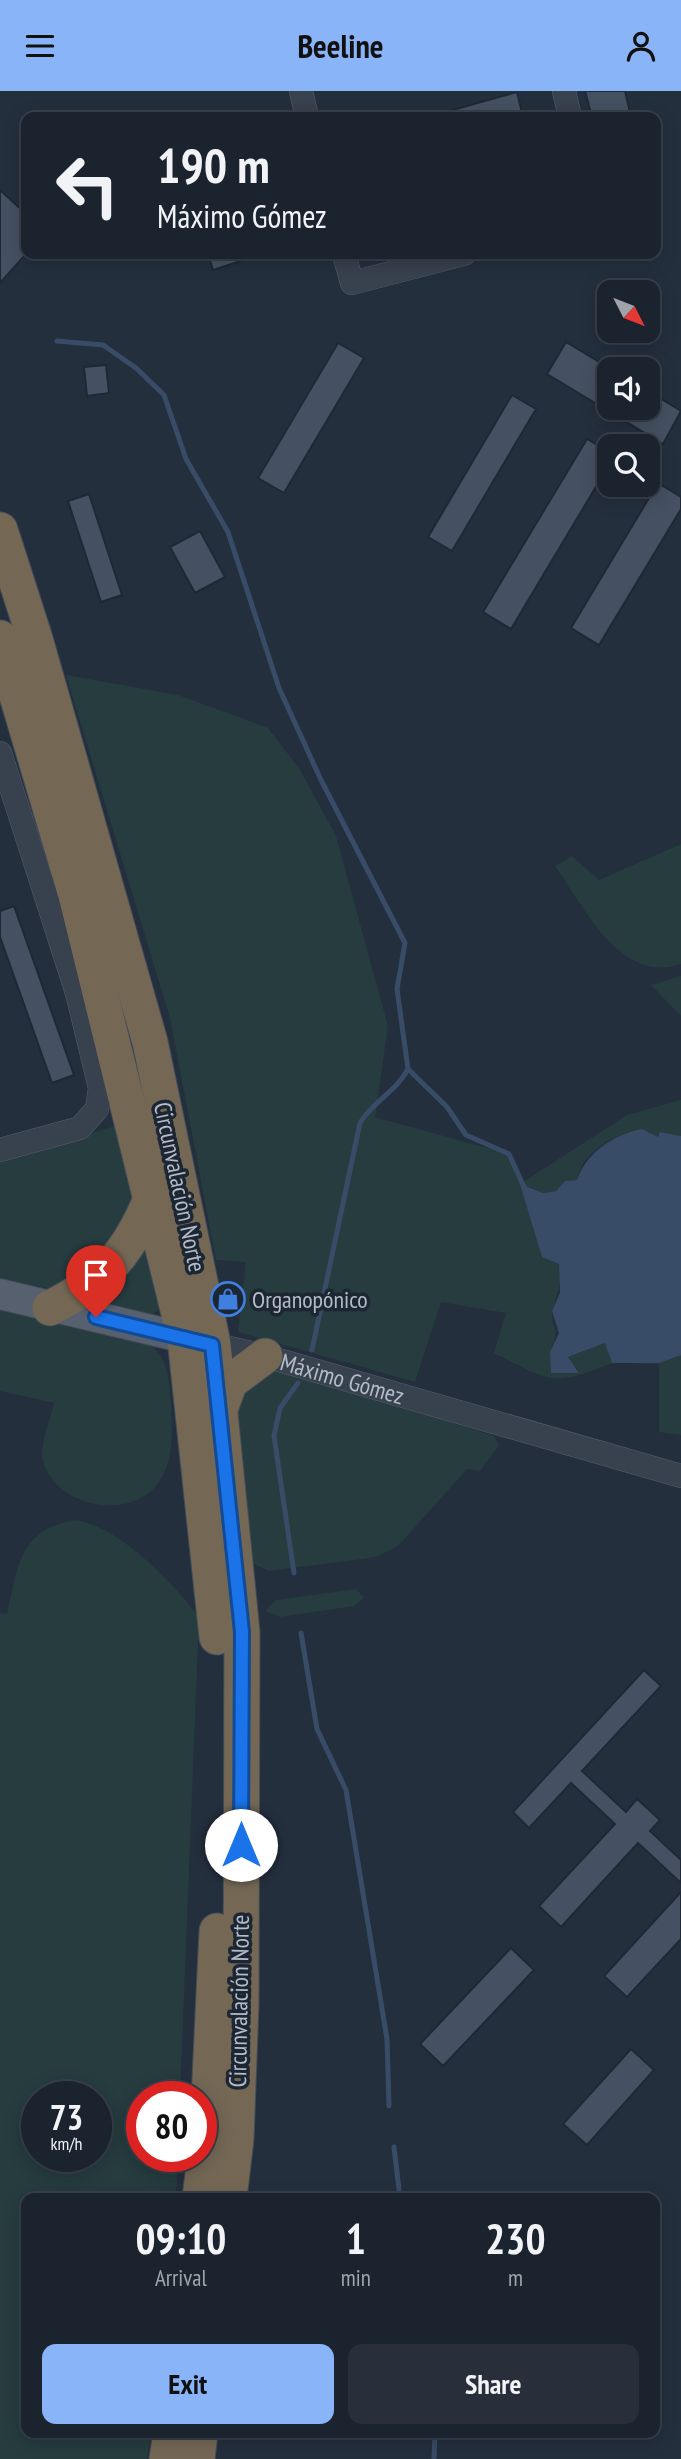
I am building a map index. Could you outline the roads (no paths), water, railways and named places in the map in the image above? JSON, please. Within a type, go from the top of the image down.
[{"type":"highway","name":"Circunvalación Norte","points":[[0,530],[13,642],[151,1199],[220,1409],[227,1596]]},
{"type":"highway","name":"Circunvalación Norte","points":[[13,642],[150,1042],[199,1341],[230,1633],[217,1969],[221,2140],[228,2193]]},
{"type":"highway","points":[[50,1308],[97,1281],[115,1262],[135,1236],[151,1199]]},
{"type":"highway","points":[[220,1409],[230,1381],[265,1356]]},
{"type":"highway","name":"Circunvalación Norte","points":[[202,2193],[221,2140]]},
{"type":"highway","points":[[167,2459],[170,2438]]},
{"type":"highway","points":[[197,2459],[199,2438]]},
{"type":"main road","name":"Máximo Gómez","points":[[0,1294],[50,1308],[199,1341]]},
{"type":"street","points":[[301,91],[306,112]]},
{"type":"street","points":[[564,91],[569,112]]},
{"type":"street","points":[[345,259],[352,283],[445,259]]},
{"type":"street","points":[[0,753],[77,993],[100,1097],[90,1119],[80,1128],[0,1150]]},
{"type":"street","name":"Máximo Gómez","points":[[199,1341],[265,1356],[681,1476]]},
{"type":"water","points":[[642,1129],[658,1137],[660,1132],[681,1136],[681,1355],[659,1363],[612,1363],[605,1343],[568,1357],[579,1373],[551,1373],[550,1352],[559,1333],[552,1311],[560,1293],[559,1264],[542,1257],[520,1184],[543,1193],[556,1191],[565,1181],[577,1180],[587,1161],[602,1146]]},
{"type":"waterway","points":[[57,341],[103,345],[136,368],[164,395],[186,459],[228,532],[279,688],[321,780],[405,943],[397,989],[408,1069],[447,1107],[466,1135],[509,1154],[524,1187]]},
{"type":"waterway","points":[[312,1350],[360,1123],[408,1069]]},
{"type":"waterway","points":[[294,1573],[274,1436],[280,1408],[298,1383]]},
{"type":"waterway","points":[[301,1633],[317,1729],[346,1790],[387,2039],[389,2106]]},
{"type":"waterway","points":[[394,2147],[399,2193]]},
{"type":"waterway","points":[[434,2459],[435,2438]]},
{"type":"place","name":"Organopónico","points":[[228,1299]]}]
